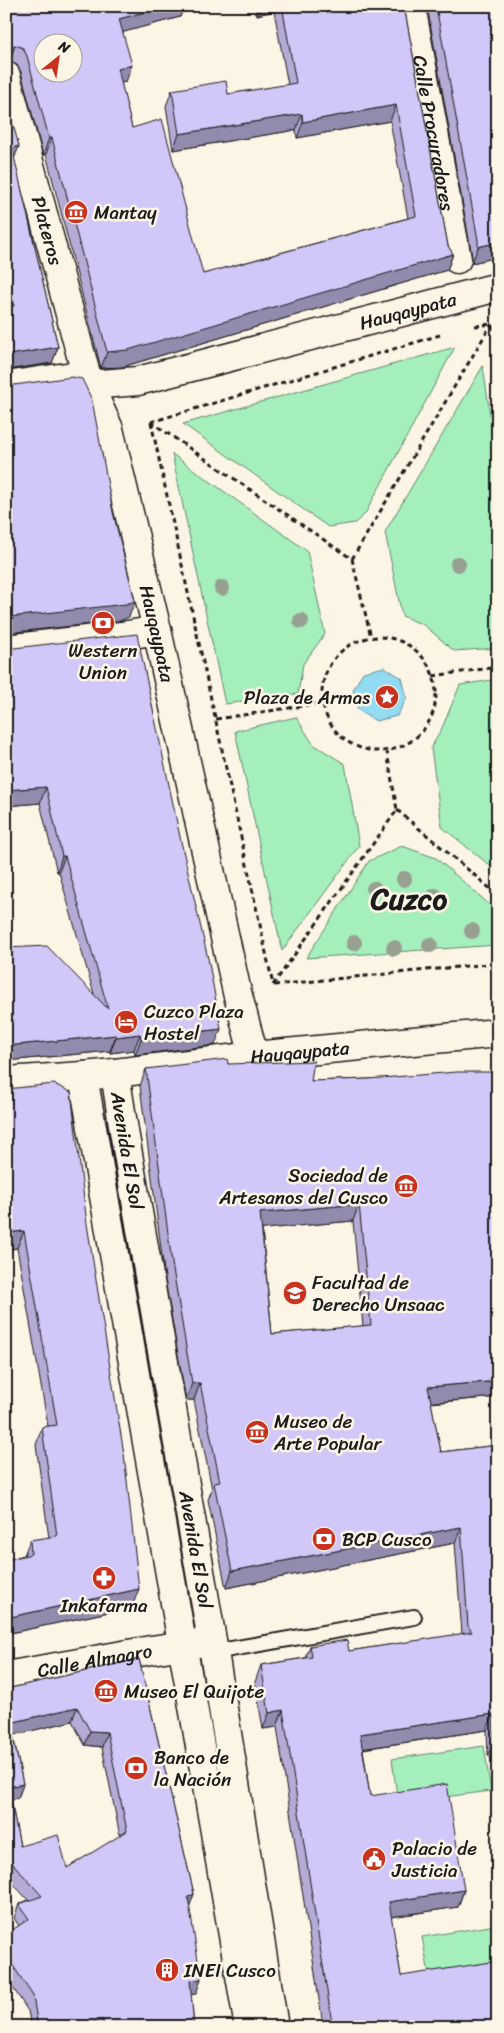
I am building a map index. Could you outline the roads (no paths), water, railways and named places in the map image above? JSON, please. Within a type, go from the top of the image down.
[{"type":"street","name":"Calle Procuradores","points":[[411,6],[458,259]]},
{"type":"street","name":"Plateros","points":[[6,76],[89,385]]},
{"type":"street","name":"Hauqaypata","points":[[498,287],[138,381],[89,385],[109,429],[157,630],[237,992],[254,1056],[498,1033]]},
{"type":"street","points":[[6,386],[73,377],[89,385]]},
{"type":"street","points":[[6,649],[122,636],[157,630]]},
{"type":"street","points":[[6,1081],[115,1073],[254,1056]]},
{"type":"street","name":"Avenida El Sol","points":[[115,1073],[125,1141],[213,1647],[274,2027]]},
{"type":"street","name":"Avenida El Sol","points":[[84,1076],[249,2027]]},
{"type":"street","name":"Calle Almagro","points":[[6,1676],[182,1645],[213,1647]]},
{"type":"lane","points":[[213,1647],[414,1617]]},
{"type":"water","points":[[384,667],[402,678],[407,698],[397,716],[376,721],[358,710],[353,690],[363,672]]},
{"type":"place","name":"Mantay","points":[[76,212]]},
{"type":"place","name":"Western Union","points":[[103,623]]},
{"type":"place","name":"Plaza de Armas","points":[[387,697]]},
{"type":"place","name":"Cuzco Plaza Hostel","points":[[126,1022]]},
{"type":"place","name":"Sociedad de Artesanos del Cusco","points":[[406,1186]]},
{"type":"place","name":"Facultad de Derecho Unsaac","points":[[295,1293]]},
{"type":"place","name":"Museo de Arte Popular","points":[[257,1432]]},
{"type":"place","name":"BCP Cusco","points":[[324,1539]]},
{"type":"place","name":"Inkafarma","points":[[104,1578]]},
{"type":"place","name":"Museo El Quijote","points":[[106,1691]]},
{"type":"place","name":"Banco de la Nación","points":[[136,1768]]},
{"type":"place","name":"Palacio de Justicia","points":[[374,1859]]},
{"type":"place","name":"INEI Cusco","points":[[167,1970]]},
{"type":"district","name":"Cuzco","points":[[409,899]]}]
